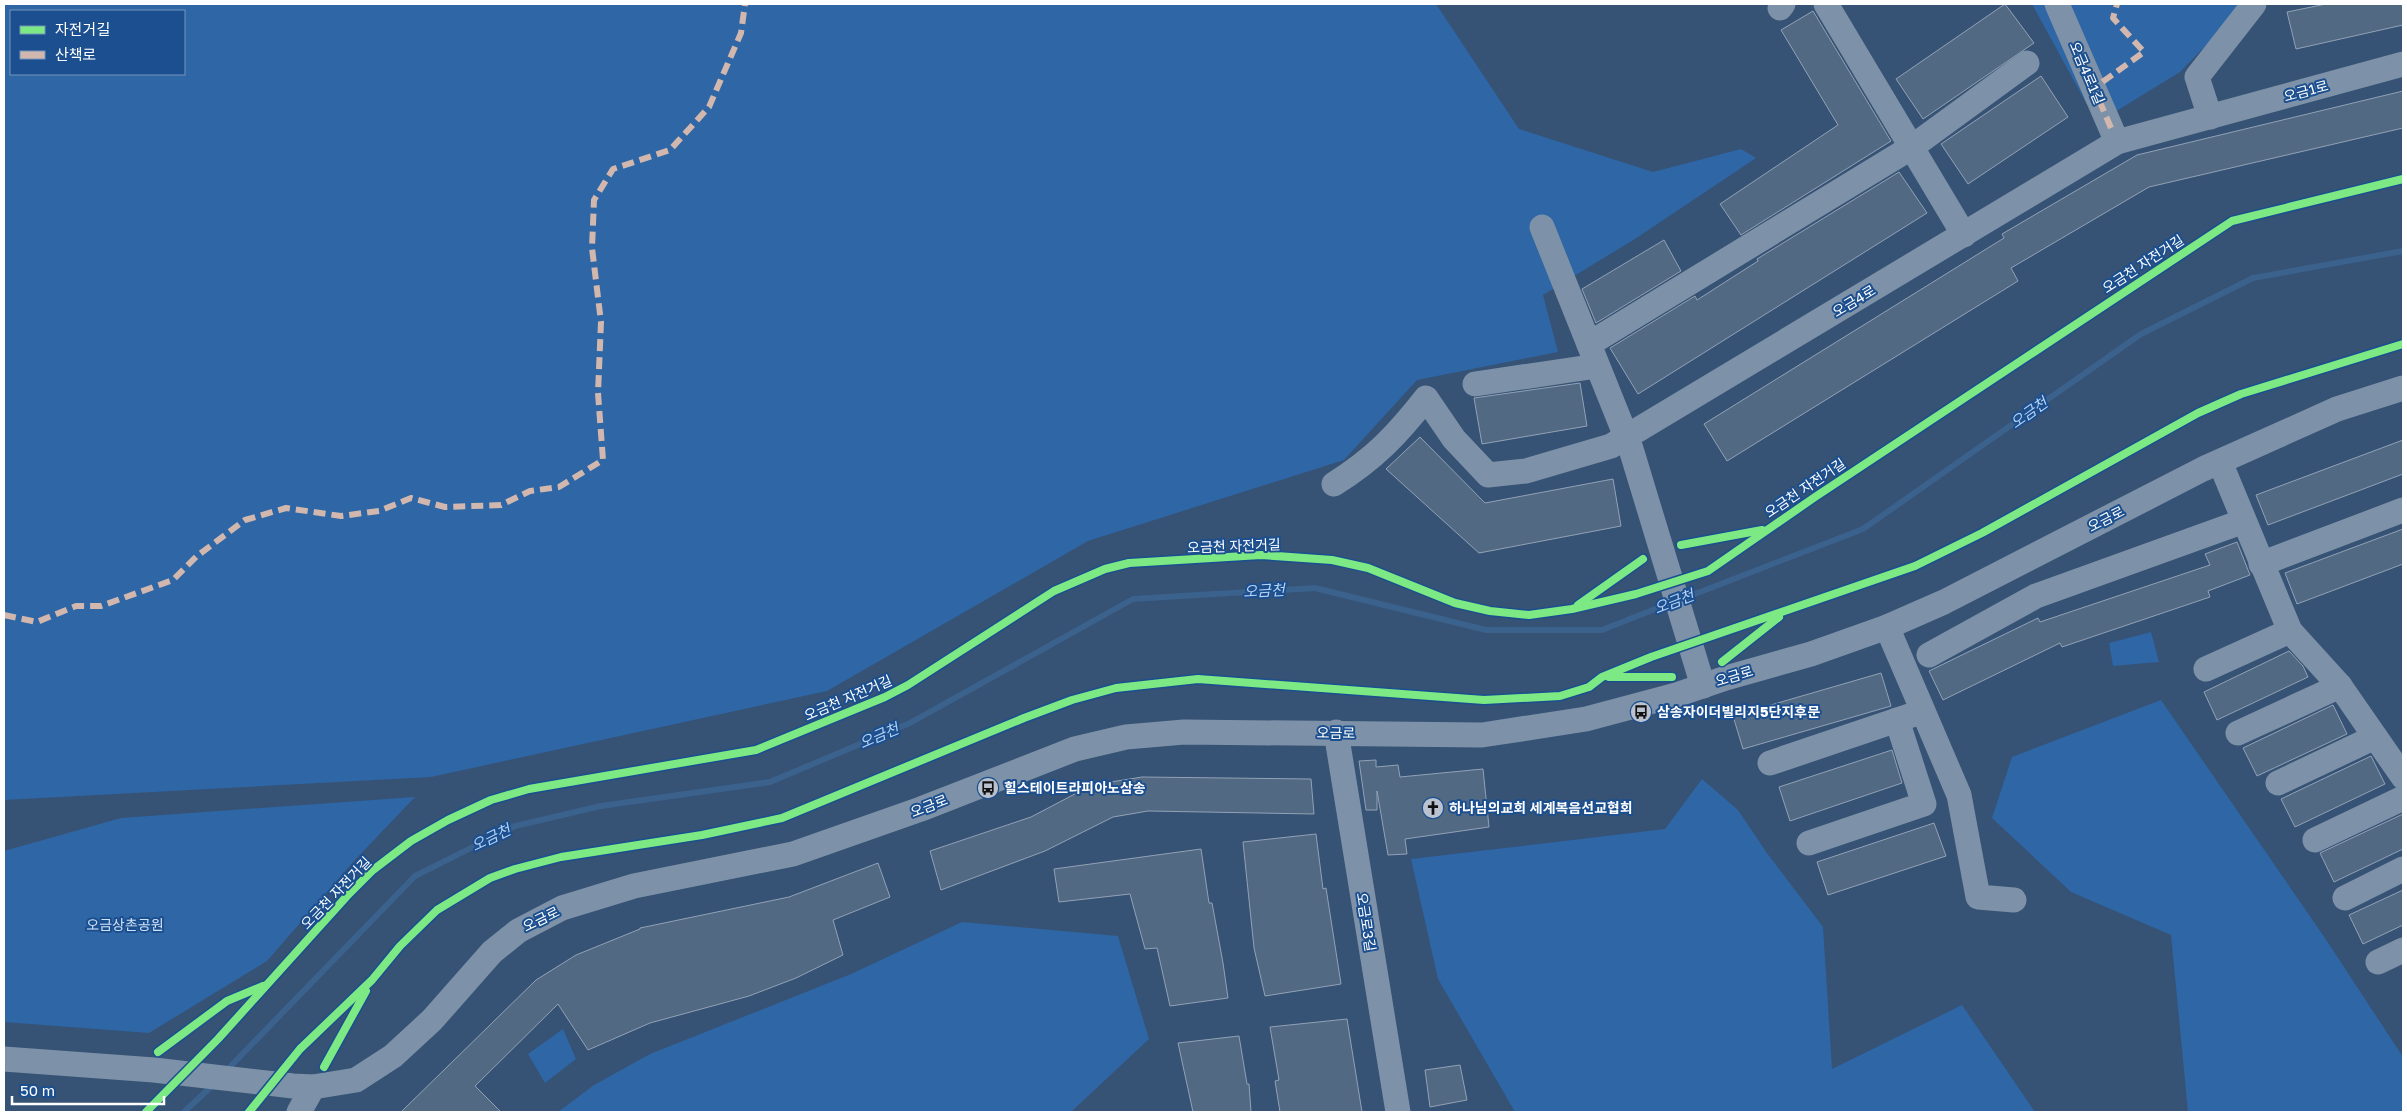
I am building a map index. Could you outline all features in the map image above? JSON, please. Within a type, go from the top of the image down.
[{"type":"street","points":[[1826,4],[1964,235]]},
{"type":"street","name":"오금4로1길","points":[[2057,4],[2117,142]]},
{"type":"street","points":[[2210,117],[2197,77],[2254,4]]},
{"type":"street","points":[[1474,384],[1593,355],[1912,147],[2027,63]]},
{"type":"street","name":"오금1로","points":[[2210,117],[2403,64]]},
{"type":"street","name":"오금4로","points":[[1334,484],[1375,456],[1426,398],[1454,439],[1488,475],[1526,470],[1611,446],[2117,142],[2210,117]]},
{"type":"street","points":[[1542,227],[1626,437],[1703,686]]},
{"type":"street","name":"오금로","points":[[4,1059],[154,1070],[303,1087],[356,1080],[393,1056],[432,1020],[492,952],[518,931],[562,908],[634,886],[793,854],[921,809],[1075,749],[1126,737],[1184,732],[1336,732],[1482,735],[1586,719],[1703,686],[1811,654],[1887,627],[1944,602],[2220,462],[2336,409],[2403,388]]},
{"type":"street","points":[[2220,462],[2290,630],[2340,686],[2403,777]]},
{"type":"street","points":[[2261,564],[2403,510]]},
{"type":"street","points":[[1929,655],[2036,596],[2244,520]]},
{"type":"street","points":[[1887,627],[1959,795],[1978,898],[2014,900]]},
{"type":"street","points":[[2206,669],[2290,630]]},
{"type":"street","points":[[2238,733],[2340,686]]},
{"type":"street","points":[[1770,763],[1924,711]]},
{"type":"street","points":[[1809,843],[1924,804],[1897,720]]},
{"type":"street","name":"오금로3길","points":[[1336,732],[1398,1112]]},
{"type":"street","points":[[2278,783],[2375,737]]},
{"type":"street","points":[[2315,840],[2403,798]]},
{"type":"street","points":[[2345,898],[2403,869]]},
{"type":"street","points":[[2378,962],[2403,950]]},
{"type":"street","points":[[300,1112],[303,1087]]},
{"type":"green space","points":[[4,4],[1436,4],[1519,129],[1653,172],[1741,149],[1756,158],[1635,239],[1543,295],[1558,352],[1417,380],[1344,460],[1088,541],[827,691],[431,777],[4,800]]},
{"type":"green space","points":[[2032,4],[2246,4],[2180,72],[2097,123]]},
{"type":"green space","points":[[2151,632],[2159,662],[2113,666],[2109,643]]},
{"type":"green space","points":[[2161,700],[2325,938],[2403,1057],[2403,1112],[2188,1112],[2171,935],[2071,892],[1992,818],[2012,757]]},
{"type":"green space","points":[[1702,779],[1738,810],[1767,853],[1823,927],[1832,1069],[1962,1005],[2035,1112],[1515,1112],[1438,979],[1411,859],[1665,829]]},
{"type":"green space","name":"오금상촌공원","points":[[415,797],[353,862],[267,961],[149,1033],[4,1022],[4,851],[121,818]]},
{"type":"green space","points":[[962,922],[1118,936],[1149,1039],[1071,1112],[558,1112],[594,1085],[650,1054],[851,974]]},
{"type":"green space","points":[[563,1029],[576,1059],[545,1083],[528,1054]]},
{"type":"building","points":[[2005,4],[2034,43],[1923,119],[1896,79]]},
{"type":"building","points":[[2326,4],[2403,4],[2403,25],[2296,49],[2287,12]]},
{"type":"building","points":[[1813,11],[1891,141],[1741,235],[1720,204],[1838,125],[1781,30]]},
{"type":"building","points":[[2041,76],[2068,117],[1968,184],[1941,144]]},
{"type":"building","points":[[2403,91],[2403,128],[2149,187],[2011,268],[2018,281],[1727,461],[1704,424],[2004,238],[2002,234],[2137,155]]},
{"type":"building","points":[[1899,172],[1927,213],[1638,394],[1610,348],[1695,296],[1697,300],[1758,261],[1757,259]]},
{"type":"building","points":[[1664,240],[1681,271],[1596,323],[1582,289]]},
{"type":"building","points":[[1580,383],[1587,426],[1482,444],[1474,398]]},
{"type":"building","points":[[1420,437],[1485,503],[1613,479],[1621,526],[1479,553],[1386,469]]},
{"type":"building","points":[[2403,440],[2403,474],[2268,525],[2256,495]]},
{"type":"building","points":[[2403,529],[2403,564],[2297,604],[2285,573]]},
{"type":"building","points":[[2237,542],[2250,575],[2208,591],[2210,597],[2062,647],[2060,643],[1943,700],[1929,671],[2038,618],[2040,622],[2210,565],[2205,554]]},
{"type":"building","points":[[2289,651],[2303,666],[2308,677],[2217,720],[2204,692]]},
{"type":"building","points":[[1881,673],[1891,706],[1743,749],[1733,716]]},
{"type":"building","points":[[2333,705],[2347,734],[2257,776],[2243,748]]},
{"type":"building","points":[[1892,750],[1902,783],[1790,821],[1779,787]]},
{"type":"building","points":[[2371,756],[2385,784],[2295,827],[2281,799]]},
{"type":"building","name":"하나님의교회 세계복음선교협회","points":[[1376,760],[1376,767],[1398,765],[1400,777],[1483,769],[1489,827],[1405,839],[1407,854],[1388,855],[1377,791],[1377,810],[1366,810],[1359,761]]},
{"type":"building","points":[[1142,777],[1311,779],[1314,814],[1148,811],[1113,817],[1045,851],[941,890],[930,851],[1031,817],[1092,785]]},
{"type":"building","points":[[2403,814],[2403,849],[2334,882],[2320,853]]},
{"type":"building","points":[[1934,823],[1946,856],[1828,895],[1817,862]]},
{"type":"building","points":[[1316,834],[1323,889],[1326,888],[1341,984],[1265,996],[1254,948],[1243,842]]},
{"type":"building","points":[[1201,849],[1209,903],[1212,903],[1228,998],[1170,1006],[1157,948],[1145,949],[1130,894],[1059,902],[1054,869]]},
{"type":"building","points":[[878,863],[890,897],[833,920],[843,955],[796,978],[749,996],[650,1023],[588,1050],[558,1004],[475,1086],[501,1112],[401,1112],[536,980],[576,955],[640,928],[789,897]]},
{"type":"building","points":[[2403,890],[2403,925],[2363,944],[2349,915]]},
{"type":"building","points":[[1347,1019],[1362,1112],[1280,1112],[1275,1081],[1279,1080],[1270,1027]]},
{"type":"building","points":[[1239,1036],[1247,1084],[1249,1084],[1251,1112],[1193,1112],[1178,1043]]},
{"type":"building","points":[[1460,1065],[1467,1100],[1430,1107],[1425,1070]]},
{"type":"waterway","name":"오금천","points":[[1682,599],[1863,529],[2141,334],[2253,278],[2403,251]]},
{"type":"waterway","name":"오금천","points":[[226,1071],[415,876],[515,826],[601,806],[770,782],[910,723],[1133,599],[1315,588],[1486,630],[1602,630],[1673,602]]},
{"type":"waterway","name":"오금천","points":[[184,1112],[214,1084]]},
{"type":"marked path","points":[[4,615],[37,622],[76,606],[101,606],[173,580],[197,556],[245,520],[286,508],[341,516],[379,511],[411,498],[445,507],[501,505],[530,491],[559,487],[603,460],[598,393],[601,322],[592,248],[594,200],[613,169],[670,150],[709,107],[741,33],[745,4]]},
{"type":"marked path","points":[[2111,128],[2094,88],[2144,52],[2113,18],[2117,4]]},
{"type":"cycle path","name":"오금천 자전거길","points":[[146,1112],[218,1039],[347,896],[373,870],[411,841],[448,820],[491,800],[529,789],[756,750],[885,697],[908,685],[1054,591],[1105,569],[1129,563],[1261,555],[1332,560],[1368,568],[1455,603],[1490,611],[1529,615],[1572,609],[1636,594],[1708,571],[1815,497],[2232,221],[2403,179]]},
{"type":"cycle path","points":[[249,1112],[300,1049],[372,980],[400,946],[437,910],[490,878],[515,869],[561,857],[702,835],[782,818],[1024,718],[1072,700],[1116,688],[1198,679],[1484,700],[1560,696],[1589,687],[1602,677],[1651,657],[1915,566],[1982,533],[2198,413],[2241,394],[2403,344]]},
{"type":"cycle path","points":[[1681,545],[1762,530]]},
{"type":"cycle path","points":[[1578,605],[1643,559]]},
{"type":"cycle path","points":[[1722,662],[1779,617]]},
{"type":"cycle path","points":[[1609,677],[1672,677]]},
{"type":"cycle path","points":[[158,1052],[227,1001],[263,986]]},
{"type":"cycle path","points":[[324,1067],[366,991]]},
{"type":"place","name":"삼송자이더빌리지5단지후문","points":[[1641,712]]},
{"type":"place","name":"힐스테이트라피아노삼송","points":[[988,788]]},
{"type":"place","name":"하나님의교회 세계복음선교협회","points":[[1433,808]]}]
